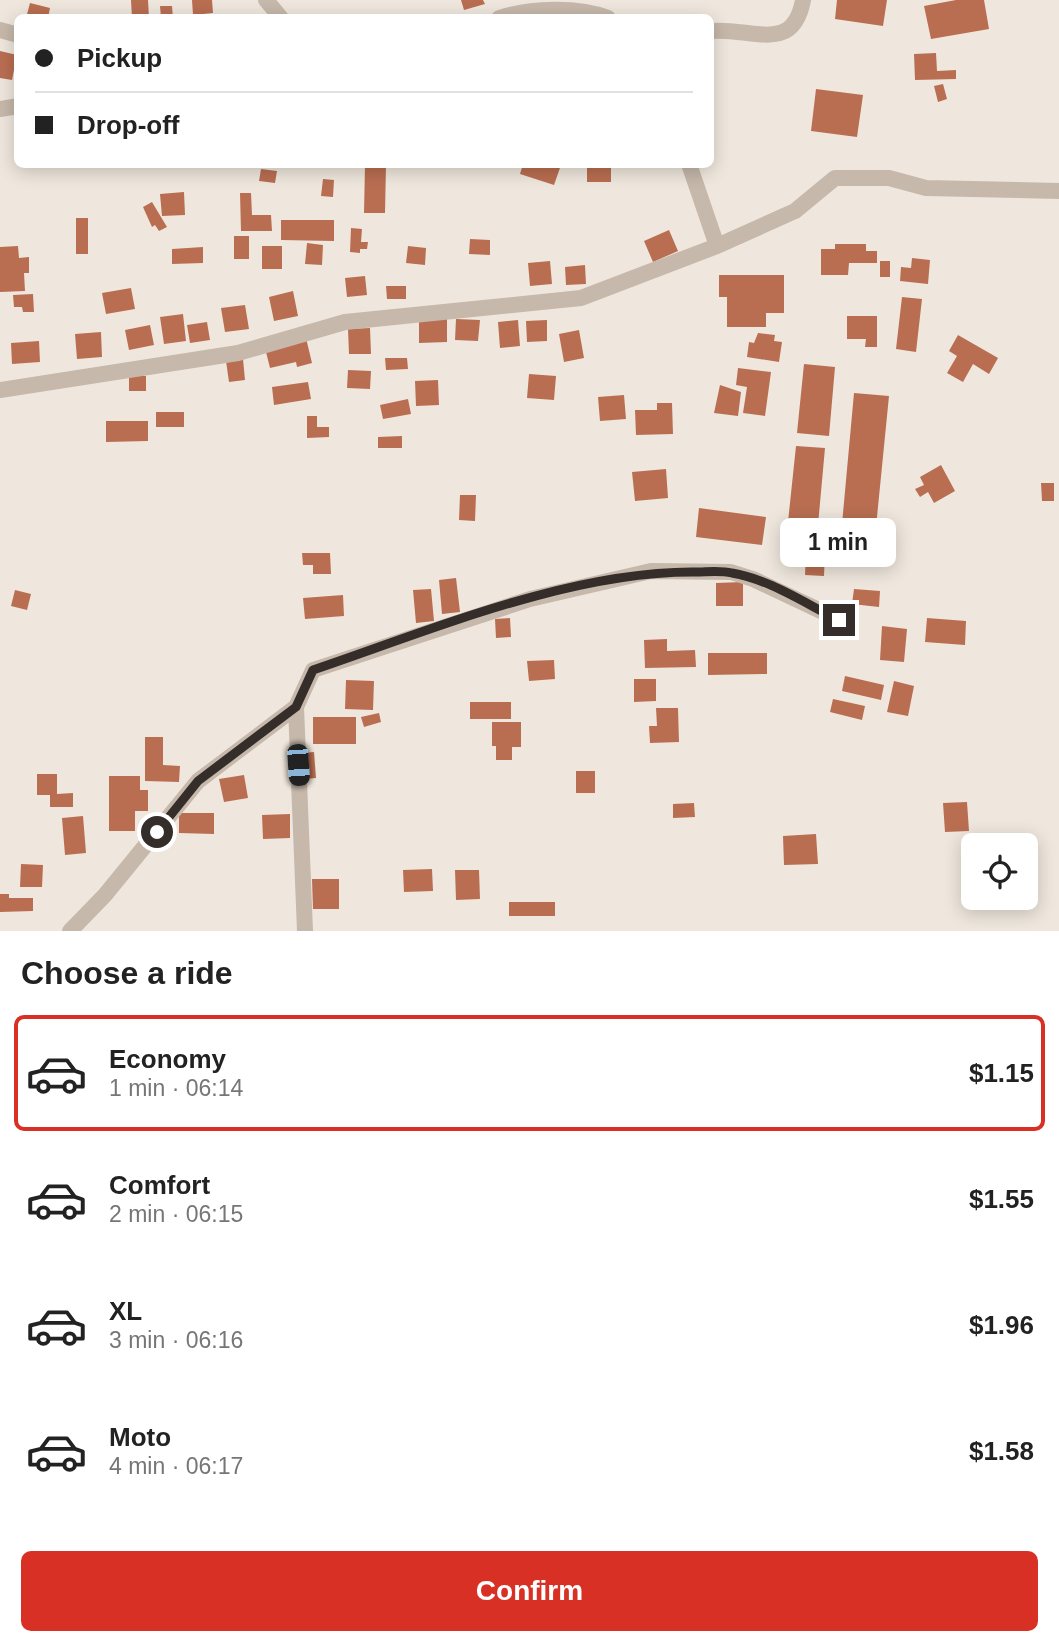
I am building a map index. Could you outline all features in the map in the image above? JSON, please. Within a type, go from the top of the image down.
[{"type":"street","points":[[266,0],[278,14]]},
{"type":"street","points":[[714,31],[780,34],[793,29],[800,18],[803,0]]},
{"type":"street","points":[[513,14],[557,11],[579,14]]},
{"type":"street","points":[[690,168],[718,246]]},
{"type":"street","points":[[0,390],[238,353],[345,322],[581,298],[718,246],[795,211],[835,177],[889,178],[926,188],[1059,191]]},
{"type":"street","points":[[305,931],[296,707],[313,670],[530,599],[651,571],[731,572],[753,579],[839,620]]},
{"type":"street","points":[[70,931],[105,895],[198,781],[296,707]]},
{"type":"building","points":[[131,0],[148,0],[149,14],[132,14]]},
{"type":"building","points":[[192,0],[212,0],[213,13],[193,14]]},
{"type":"building","points":[[461,0],[483,0],[485,4],[464,10]]},
{"type":"building","points":[[837,0],[887,0],[883,26],[835,19]]},
{"type":"building","points":[[956,0],[984,0],[989,29],[931,39],[924,6]]},
{"type":"building","points":[[30,3],[50,8],[49,14],[27,14]]},
{"type":"building","points":[[160,6],[172,6],[173,14],[161,14]]},
{"type":"building","points":[[0,51],[14,54],[12,80],[0,78]]},
{"type":"building","points":[[936,53],[937,71],[956,70],[956,79],[915,80],[914,54]]},
{"type":"building","points":[[943,84],[947,99],[938,102],[934,86]]},
{"type":"building","points":[[816,89],[863,95],[857,137],[811,131]]},
{"type":"building","points":[[365,168],[386,168],[385,213],[364,213]]},
{"type":"building","points":[[522,168],[560,168],[554,185],[520,174]]},
{"type":"building","points":[[587,168],[611,168],[611,182],[587,182]]},
{"type":"building","points":[[261,169],[277,171],[275,183],[259,181]]},
{"type":"building","points":[[323,179],[334,180],[333,197],[321,196]]},
{"type":"building","points":[[184,192],[185,215],[162,216],[160,194]]},
{"type":"building","points":[[240,193],[251,193],[252,215],[271,215],[272,231],[241,231]]},
{"type":"building","points":[[152,202],[167,227],[159,231],[155,225],[152,227],[143,207]]},
{"type":"building","points":[[76,218],[88,218],[88,254],[76,254]]},
{"type":"building","points":[[281,220],[334,220],[334,241],[281,240]]},
{"type":"building","points":[[351,228],[362,229],[361,242],[368,242],[367,249],[360,249],[360,253],[350,252]]},
{"type":"building","points":[[669,230],[678,251],[653,262],[644,241]]},
{"type":"building","points":[[234,236],[249,236],[249,259],[234,259]]},
{"type":"building","points":[[470,239],[490,240],[490,255],[469,254]]},
{"type":"building","points":[[307,243],[323,245],[322,265],[305,264]]},
{"type":"building","points":[[835,244],[866,244],[866,251],[877,251],[877,263],[849,263],[848,275],[821,275],[821,249],[835,249]]},
{"type":"building","points":[[18,246],[19,258],[29,257],[29,273],[24,273],[25,291],[0,292],[0,247]]},
{"type":"building","points":[[262,246],[282,246],[282,269],[262,269]]},
{"type":"building","points":[[408,246],[426,248],[425,265],[406,263]]},
{"type":"building","points":[[203,247],[203,263],[172,264],[172,249]]},
{"type":"building","points":[[912,258],[930,260],[928,284],[900,281],[901,267],[911,268]]},
{"type":"building","points":[[550,261],[552,284],[530,286],[528,263]]},
{"type":"building","points":[[880,261],[890,261],[890,277],[880,277]]},
{"type":"building","points":[[585,265],[586,284],[566,285],[565,267]]},
{"type":"building","points":[[719,275],[784,275],[784,313],[766,313],[766,327],[727,327],[727,297],[719,297]]},
{"type":"building","points":[[365,276],[367,295],[347,297],[345,278]]},
{"type":"building","points":[[386,286],[406,286],[406,299],[387,299]]},
{"type":"building","points":[[131,288],[135,309],[106,314],[102,293]]},
{"type":"building","points":[[293,291],[298,316],[274,321],[269,297]]},
{"type":"building","points":[[33,294],[34,312],[23,312],[22,307],[14,307],[13,295]]},
{"type":"building","points":[[902,297],[922,299],[916,352],[896,349]]},
{"type":"building","points":[[245,305],[249,329],[225,332],[221,308]]},
{"type":"building","points":[[183,314],[186,341],[164,344],[160,317]]},
{"type":"building","points":[[847,316],[877,316],[877,347],[865,347],[866,339],[847,339]]},
{"type":"building","points":[[447,319],[447,342],[419,343],[419,320]]},
{"type":"building","points":[[456,319],[480,320],[478,341],[455,340]]},
{"type":"building","points":[[518,320],[520,346],[500,348],[498,322]]},
{"type":"building","points":[[547,320],[547,341],[527,342],[526,321]]},
{"type":"building","points":[[207,322],[210,340],[190,343],[187,325]]},
{"type":"building","points":[[150,325],[154,345],[129,350],[125,330]]},
{"type":"building","points":[[370,328],[371,354],[349,354],[348,329]]},
{"type":"building","points":[[579,330],[584,358],[564,362],[559,334]]},
{"type":"building","points":[[101,332],[102,357],[77,359],[75,334]]},
{"type":"building","points":[[758,333],[775,335],[774,341],[782,342],[779,362],[747,357],[749,342],[754,343]]},
{"type":"building","points":[[958,335],[998,358],[989,374],[973,364],[963,382],[947,373],[957,356],[949,351]]},
{"type":"building","points":[[306,338],[312,363],[297,367],[296,362],[270,368],[265,348]]},
{"type":"building","points":[[39,341],[40,362],[12,364],[11,343]]},
{"type":"building","points":[[385,358],[407,358],[408,369],[386,370]]},
{"type":"building","points":[[243,359],[245,380],[229,382],[226,361]]},
{"type":"building","points":[[804,364],[835,367],[829,436],[797,433]]},
{"type":"building","points":[[738,368],[771,372],[765,416],[743,413],[747,387],[736,385]]},
{"type":"building","points":[[348,370],[371,371],[370,389],[347,388]]},
{"type":"building","points":[[529,374],[556,376],[554,400],[527,398]]},
{"type":"building","points":[[129,376],[146,376],[146,391],[129,391]]},
{"type":"building","points":[[438,380],[439,405],[416,406],[415,381]]},
{"type":"building","points":[[308,382],[311,399],[274,405],[272,387]]},
{"type":"building","points":[[720,385],[741,392],[738,416],[714,413]]},
{"type":"building","points":[[854,393],[889,396],[876,527],[842,524]]},
{"type":"building","points":[[624,395],[626,419],[600,421],[598,397]]},
{"type":"building","points":[[408,399],[411,414],[383,419],[380,405]]},
{"type":"building","points":[[657,403],[672,403],[673,434],[636,435],[635,410],[657,410]]},
{"type":"building","points":[[156,412],[184,412],[184,427],[156,427]]},
{"type":"building","points":[[307,416],[317,416],[317,427],[329,427],[329,437],[307,438]]},
{"type":"building","points":[[106,421],[148,421],[148,441],[106,442]]},
{"type":"building","points":[[402,436],[402,448],[378,448],[378,437]]},
{"type":"building","points":[[796,446],[825,448],[818,525],[788,522]]},
{"type":"building","points":[[941,465],[955,491],[934,503],[928,492],[920,497],[915,489],[924,485],[920,477]]},
{"type":"building","points":[[666,469],[668,498],[635,501],[632,472]]},
{"type":"building","points":[[1041,483],[1054,483],[1054,501],[1042,501]]},
{"type":"building","points":[[460,495],[476,495],[475,521],[459,520]]},
{"type":"building","points":[[699,508],[766,517],[762,545],[696,537]]},
{"type":"building","points":[[801,536],[831,538],[830,553],[825,552],[824,576],[805,575],[806,551],[801,551]]},
{"type":"building","points":[[302,553],[330,553],[331,574],[313,574],[313,565],[303,565]]},
{"type":"building","points":[[456,578],[460,612],[442,614],[439,580]]},
{"type":"building","points":[[743,582],[743,606],[716,606],[716,583]]},
{"type":"building","points":[[431,589],[434,621],[416,623],[413,590]]},
{"type":"building","points":[[854,589],[880,591],[879,607],[852,604]]},
{"type":"building","points":[[15,590],[31,594],[27,610],[11,606]]},
{"type":"building","points":[[343,595],[344,616],[305,619],[303,598]]},
{"type":"building","points":[[510,618],[511,637],[496,638],[495,619]]},
{"type":"building","points":[[927,618],[966,621],[965,645],[925,642]]},
{"type":"building","points":[[882,626],[907,629],[904,662],[880,660]]},
{"type":"building","points":[[667,639],[667,651],[695,650],[696,667],[645,668],[644,640]]},
{"type":"building","points":[[708,653],[767,653],[767,674],[708,675]]},
{"type":"building","points":[[554,660],[555,679],[529,681],[527,661]]},
{"type":"building","points":[[845,676],[884,685],[881,700],[842,691]]},
{"type":"building","points":[[634,679],[656,679],[656,701],[634,702]]},
{"type":"building","points":[[346,680],[374,681],[373,710],[345,709]]},
{"type":"building","points":[[894,681],[914,686],[908,716],[887,712]]},
{"type":"building","points":[[833,699],[865,706],[862,720],[830,712]]},
{"type":"building","points":[[470,702],[511,702],[511,719],[470,719]]},
{"type":"building","points":[[656,708],[678,708],[679,742],[650,743],[649,726],[657,726]]},
{"type":"building","points":[[379,713],[381,722],[364,727],[361,717]]},
{"type":"building","points":[[313,717],[356,717],[356,744],[313,744]]},
{"type":"building","points":[[492,722],[521,722],[521,747],[512,747],[512,760],[496,760],[496,746],[492,746]]},
{"type":"building","points":[[145,737],[163,737],[163,765],[180,766],[179,782],[145,781]]},
{"type":"building","points":[[314,752],[316,778],[304,779],[303,753]]},
{"type":"building","points":[[576,771],[595,771],[595,793],[576,793]]},
{"type":"building","points":[[37,774],[57,774],[57,794],[73,793],[73,807],[50,807],[50,795],[37,795]]},
{"type":"building","points":[[244,775],[248,798],[224,802],[219,779]]},
{"type":"building","points":[[109,776],[140,776],[140,790],[148,790],[148,811],[135,811],[135,831],[109,831]]},
{"type":"building","points":[[967,802],[969,831],[945,832],[943,803]]},
{"type":"building","points":[[694,803],[695,817],[673,818],[673,804]]},
{"type":"building","points":[[179,813],[214,813],[214,834],[179,833]]},
{"type":"building","points":[[290,814],[290,838],[263,839],[262,815]]},
{"type":"building","points":[[83,816],[86,853],[65,855],[62,818]]},
{"type":"building","points":[[816,834],[818,864],[784,865],[783,836]]},
{"type":"building","points":[[21,864],[43,865],[42,887],[20,887]]},
{"type":"building","points":[[432,869],[433,891],[404,892],[403,870]]},
{"type":"building","points":[[455,870],[479,870],[480,899],[456,900]]},
{"type":"building","points":[[312,879],[339,879],[339,909],[313,909]]},
{"type":"building","points":[[0,894],[9,894],[9,898],[33,898],[33,911],[0,912]]},
{"type":"building","points":[[509,902],[555,902],[555,916],[509,916]]},
{"type":"route","points":[[157,832],[198,781],[296,707],[313,670],[530,599],[651,571],[731,572],[753,579],[839,620]]}]
